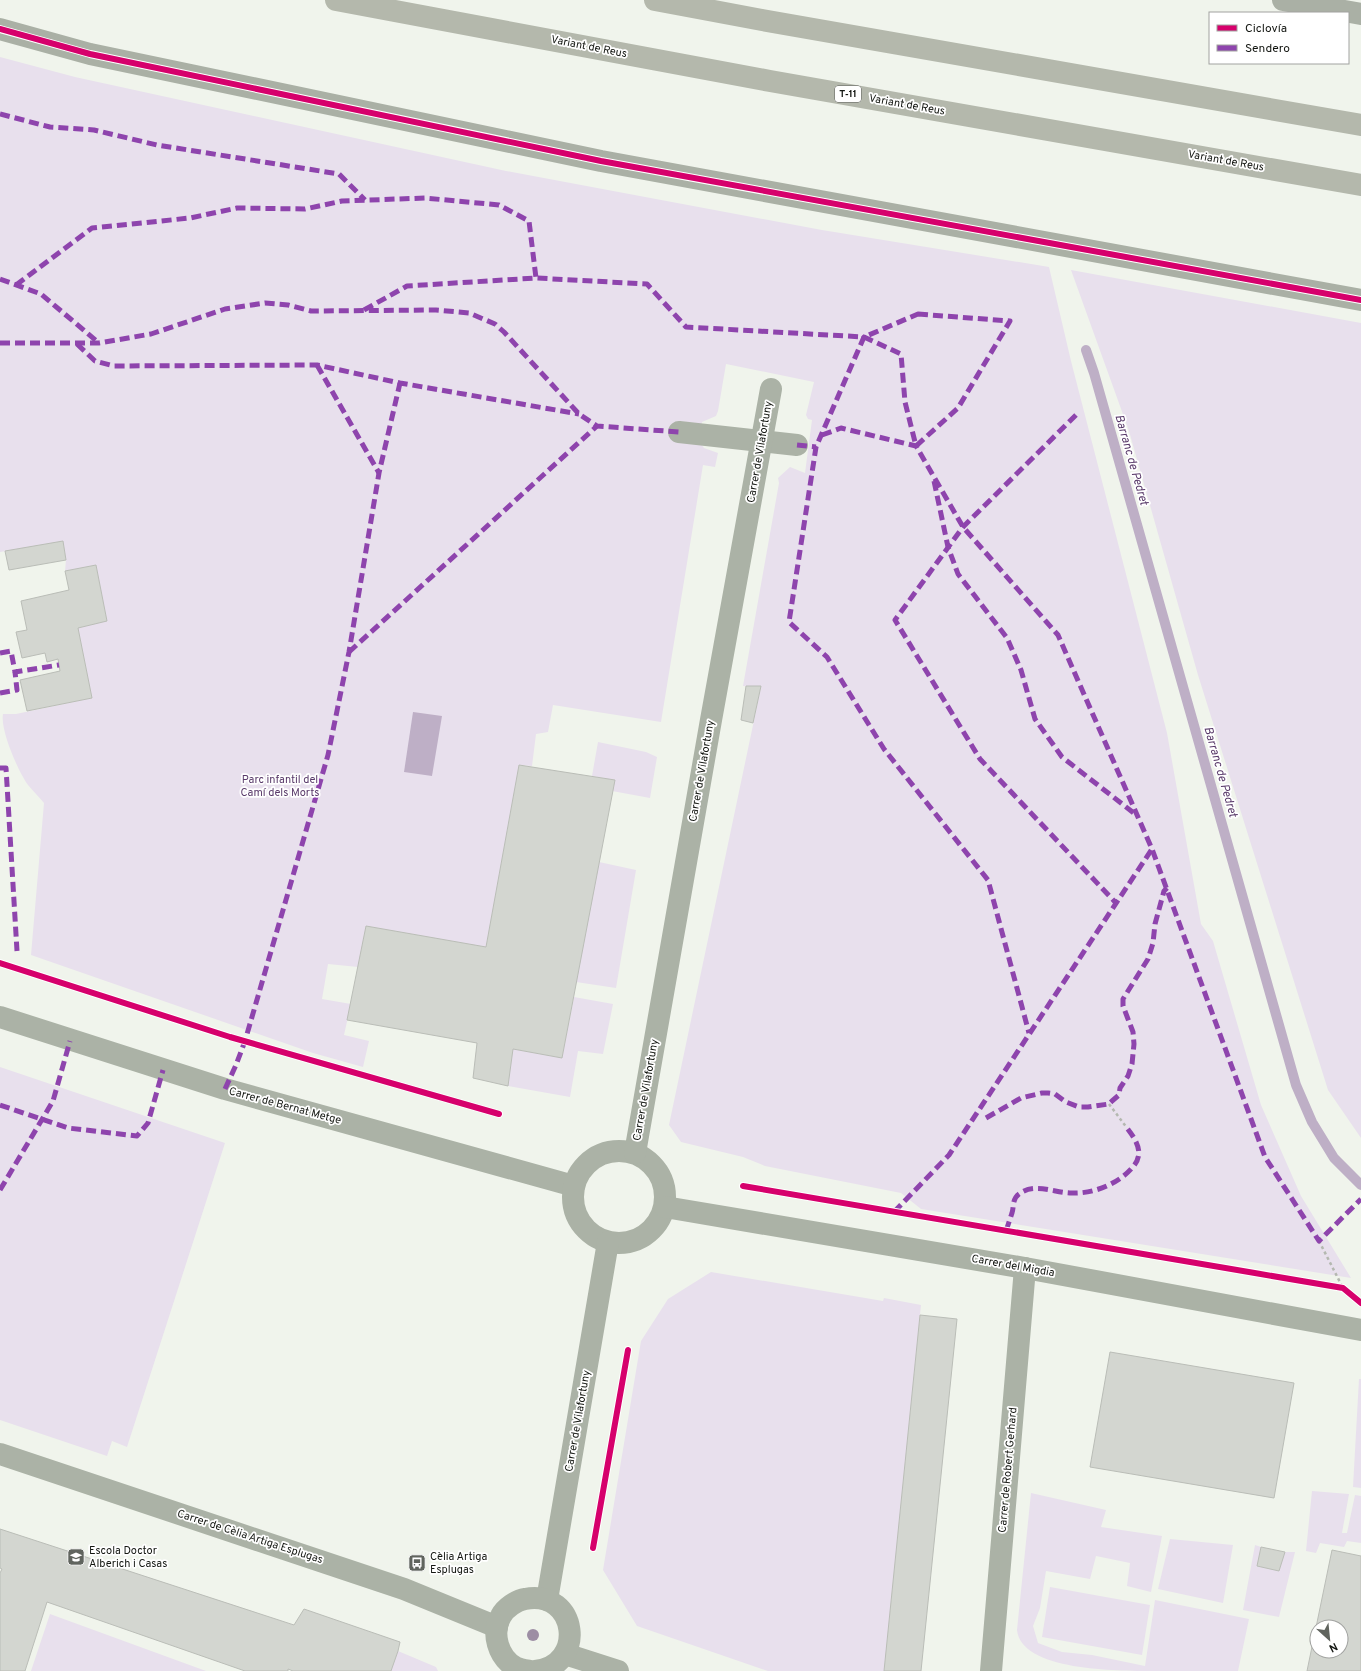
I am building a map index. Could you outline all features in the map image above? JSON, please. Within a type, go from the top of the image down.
[{"type":"highway","name":"Variant de Reus","points":[[336,0],[770,81],[1361,185]]},
{"type":"highway","points":[[655,0],[1361,125]]},
{"type":"street","points":[[1283,0],[1361,14]]},
{"type":"street","points":[[0,29],[98,56],[601,161],[1361,300]]},
{"type":"street","name":"Carrer de Vilafortuny","points":[[635,1153],[710,726],[772,389]]},
{"type":"street","points":[[679,432],[797,445]]},
{"type":"street","name":"Carrer de Bernat Metge","points":[[0,1017],[225,1089],[574,1186]]},
{"type":"street","points":[[620,1150],[635,1153],[647,1159],[657,1169],[663,1181],[666,1194],[665,1207],[660,1221],[650,1232],[637,1240],[623,1244],[608,1242],[594,1237],[584,1227],[576,1215],[572,1201],[574,1186],[580,1172],[590,1160],[604,1152],[620,1150]]},
{"type":"street","name":"Carrer del Migdia","points":[[665,1207],[1025,1268],[1361,1330]]},
{"type":"street","name":"Carrer de Vilafortuny","points":[[547,1600],[608,1242]]},
{"type":"street","name":"Carrer de Robert Gerhard","points":[[991,1671],[1025,1268]]},
{"type":"street","name":"Carrer de Cèlia Artiga Esplugas","points":[[0,1454],[404,1589],[497,1628]]},
{"type":"street","points":[[534,1597],[547,1600],[561,1610],[569,1622],[570,1637],[565,1654],[559,1661],[543,1670],[523,1670],[502,1655],[497,1641],[497,1628],[501,1615],[519,1600],[534,1597]]},
{"type":"street","points":[[565,1654],[618,1671]]},
{"type":"path","points":[[1109,1104],[1127,1128]]},
{"type":"path","points":[[1320,1241],[1343,1288],[1349,1293]]},
{"type":"path","points":[[1335,1286],[1343,1288]]},
{"type":"green space","name":"Parc infantil del Camí dels Morts","points":[[0,57],[75,77],[506,171],[822,230],[1049,267],[1071,361],[1167,733],[1201,924],[1213,941],[1261,1105],[1301,1196],[1351,1278],[921,1209],[901,1193],[765,1166],[743,1157],[681,1142],[669,1125],[761,687],[743,686],[779,483],[778,478],[790,467],[805,473],[812,420],[808,419],[806,415],[814,382],[726,364],[718,411],[716,416],[702,422],[698,440],[704,448],[718,453],[715,467],[703,465],[661,722],[553,705],[548,732],[536,734],[532,766],[519,765],[486,947],[366,926],[358,967],[328,964],[322,999],[351,1004],[344,1035],[369,1041],[363,1067],[313,1053],[31,955],[44,803],[28,785],[19,770],[4,730],[3,714],[16,714],[92,698],[78,628],[107,621],[96,565],[65,571],[66,560],[63,541],[0,552]]},
{"type":"green space","points":[[1071,270],[1361,323],[1361,1138],[1328,1090],[1198,675],[1129,431]]},
{"type":"green space","points":[[598,742],[646,752],[657,757],[650,798],[612,791],[614,780],[592,776]]},
{"type":"green space","points":[[599,862],[636,870],[616,988],[576,982]]},
{"type":"green space","points":[[574,997],[613,1004],[603,1054],[578,1051],[570,1097],[508,1086],[513,1049],[562,1058]]},
{"type":"green space","points":[[0,1067],[225,1143],[127,1447],[112,1441],[107,1456],[0,1420]]},
{"type":"green space","points":[[711,1272],[883,1301],[884,1298],[921,1305],[884,1671],[768,1671],[637,1626],[603,1570],[641,1341],[668,1299]]},
{"type":"green space","points":[[1359,1379],[1361,1379],[1361,1488],[1353,1487]]},
{"type":"green space","points":[[1312,1491],[1349,1494],[1342,1533],[1347,1533],[1355,1495],[1361,1496],[1361,1543],[1347,1541],[1344,1547],[1320,1543],[1316,1553],[1306,1551]]},
{"type":"green space","points":[[1031,1493],[1106,1510],[1101,1527],[1162,1536],[1151,1592],[1127,1586],[1130,1563],[1096,1556],[1090,1579],[1046,1571],[1040,1608],[1033,1626],[1038,1643],[1062,1652],[1092,1655],[1145,1666],[1155,1600],[1249,1619],[1238,1671],[1137,1671],[1095,1669],[1053,1661],[1035,1654],[1023,1644],[1017,1630]]},
{"type":"green space","points":[[1170,1539],[1233,1545],[1223,1603],[1158,1589]]},
{"type":"green space","points":[[1255,1545],[1261,1547],[1257,1566],[1279,1571],[1285,1552],[1295,1552],[1279,1617],[1243,1610]]},
{"type":"green space","points":[[1050,1587],[1150,1605],[1142,1655],[1042,1637]]},
{"type":"green space","points":[[50,1614],[206,1671],[31,1671]]},
{"type":"green space","points":[[398,1651],[436,1667],[438,1671],[391,1671]]},
{"type":"shaded area","points":[[413,712],[442,716],[432,776],[404,772]]},
{"type":"building","points":[[63,541],[66,560],[9,570],[5,551]]},
{"type":"building","points":[[96,565],[107,621],[78,628],[92,698],[27,711],[20,680],[60,671],[58,659],[47,662],[45,653],[22,658],[16,632],[27,630],[21,601],[69,590],[65,571]]},
{"type":"building","points":[[746,686],[761,686],[753,723],[741,720]]},
{"type":"building","points":[[519,765],[615,780],[562,1058],[513,1049],[508,1086],[473,1078],[477,1043],[347,1020],[366,926],[486,947]]},
{"type":"building","points":[[920,1315],[957,1319],[921,1671],[884,1671]]},
{"type":"building","points":[[1110,1352],[1294,1383],[1274,1498],[1090,1467]]},
{"type":"building","name":"Escola Doctor Alberich i Casas","points":[[0,1529],[294,1625],[304,1609],[400,1642],[398,1651],[391,1671],[293,1671],[288,1669],[288,1671],[245,1671],[47,1602],[25,1671],[0,1671],[0,1573],[2,1569],[0,1568]]},
{"type":"building","points":[[1261,1547],[1285,1552],[1279,1571],[1257,1566]]},
{"type":"building","points":[[1332,1550],[1361,1556],[1361,1671],[1307,1671],[1309,1659],[1349,1659],[1349,1619],[1318,1619]]},
{"type":"waterway","name":"Barranc de Pedret","points":[[1086,350],[1094,373],[1296,1085],[1312,1122],[1334,1158],[1361,1185]]},
{"type":"marked path","points":[[0,114],[50,127],[94,130],[157,145],[339,174],[365,200]]},
{"type":"marked path","points":[[16,285],[92,228],[190,218],[237,208],[305,209],[342,201],[425,198],[499,205],[529,221],[536,278]]},
{"type":"marked path","points":[[364,310],[407,286],[536,278],[647,284],[686,327],[864,337],[816,447],[789,622],[827,657],[884,749],[988,880],[1029,1033]]},
{"type":"marked path","points":[[0,279],[41,294],[99,343]]},
{"type":"marked path","points":[[0,343],[99,343],[151,334],[225,309],[265,303],[288,305],[311,311],[436,310],[469,313],[495,324],[579,414],[597,426],[679,432]]},
{"type":"marked path","points":[[918,314],[1010,321],[958,408],[916,446],[905,402],[901,354],[864,337],[918,314]]},
{"type":"marked path","points":[[77,344],[95,361],[114,366],[317,365],[400,383],[579,414]]},
{"type":"marked path","points":[[317,365],[379,473]]},
{"type":"marked path","points":[[225,1089],[245,1041],[328,755],[349,652],[379,473],[400,383]]},
{"type":"marked path","points":[[1076,415],[963,527],[895,620],[980,759],[1116,903]]},
{"type":"marked path","points":[[349,652],[597,426]]},
{"type":"marked path","points":[[822,435],[841,428],[916,446],[963,527],[1058,635],[1152,849],[1265,1157],[1319,1241],[1361,1199]]},
{"type":"marked path","points":[[797,445],[816,447]]},
{"type":"marked path","points":[[934,481],[948,547],[958,574],[1007,638],[1021,670],[1035,719],[1062,757],[1135,814]]},
{"type":"marked path","points":[[0,653],[11,651],[15,672],[59,665]]},
{"type":"marked path","points":[[0,693],[17,690],[15,672]]},
{"type":"marked path","points":[[0,768],[6,768],[17,951]]},
{"type":"marked path","points":[[894,1212],[949,1155],[1152,849]]},
{"type":"marked path","points":[[986,1118],[1021,1098],[1042,1093],[1055,1094],[1066,1102],[1079,1107],[1109,1104],[1119,1095],[1120,1088],[1128,1076],[1132,1064],[1134,1044],[1133,1032],[1123,1006],[1123,999],[1148,959],[1153,943],[1155,924],[1164,891],[1167,888]]},
{"type":"marked path","points":[[0,1190],[53,1101],[70,1041]]},
{"type":"marked path","points":[[0,1105],[68,1128],[137,1136],[148,1123],[163,1070]]},
{"type":"marked path","points":[[1006,1231],[1015,1198],[1025,1191],[1038,1188],[1065,1193],[1088,1192],[1105,1187],[1126,1174],[1136,1163],[1139,1153],[1134,1138],[1127,1128]]},
{"type":"cycle path","points":[[0,29],[90,54],[601,161],[1361,300]]},
{"type":"cycle path","points":[[0,963],[230,1037],[499,1114]]},
{"type":"cycle path","points":[[743,1186],[1343,1288],[1361,1303]]},
{"type":"cycle path","points":[[593,1548],[628,1350]]},
{"type":"place","name":"Escola Doctor Alberich i Casas","points":[[76,1557]]},
{"type":"place","name":"Cèlia Artiga Esplugas","points":[[417,1563]]}]
